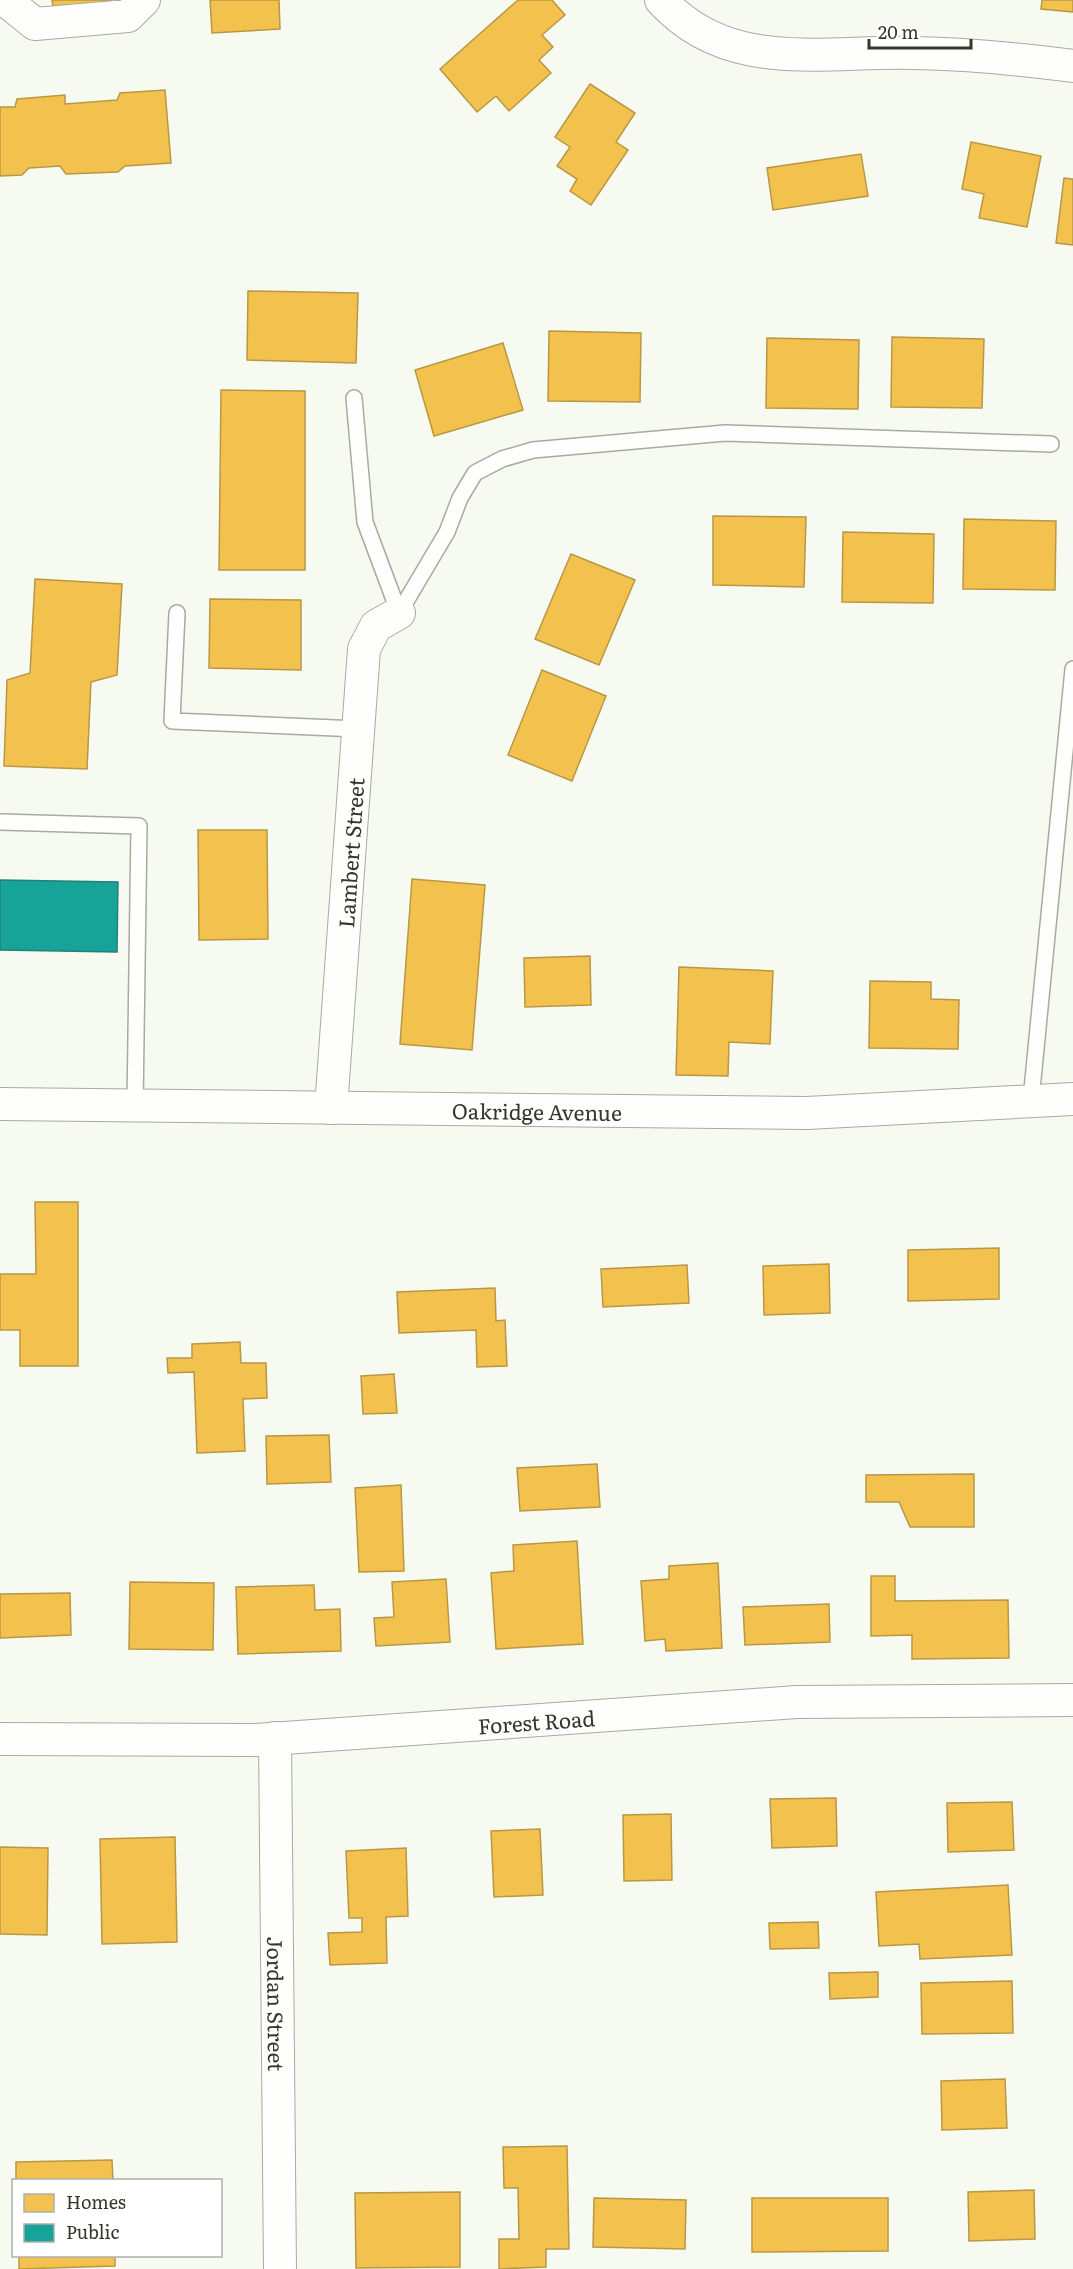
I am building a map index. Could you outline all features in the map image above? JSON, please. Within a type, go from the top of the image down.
[{"type":"street","points":[[10,2],[34,24],[128,16],[144,0]]},
{"type":"street","points":[[661,0],[686,23],[706,35],[750,51],[773,54],[912,53],[1006,57],[1073,66]]},
{"type":"street","name":"Lambert Street","points":[[331,1108],[364,649],[376,626],[399,613]]},
{"type":"street","name":"Oakridge Avenue","points":[[0,1104],[807,1113],[1073,1099]]},
{"type":"street","name":"Forest Road","points":[[0,1739],[275,1738],[797,1702],[1073,1700]]},
{"type":"street","name":"Jordan Street","points":[[275,1738],[280,2269]]},
{"type":"lane","points":[[354,398],[364,522],[399,613]]},
{"type":"lane","points":[[399,613],[447,532],[460,498],[475,473],[502,459],[533,450],[725,433],[1051,444]]},
{"type":"lane","points":[[177,612],[172,721],[358,729]]},
{"type":"lane","points":[[1031,1100],[1073,669]]},
{"type":"lane","points":[[0,822],[139,826],[135,1106]]},
{"type":"building: Homes","points":[[52,0],[111,0],[111,3],[53,6]]},
{"type":"building: Homes","points":[[210,0],[279,0],[280,29],[212,33]]},
{"type":"building: Homes","points":[[518,0],[552,0],[565,15],[542,35],[553,47],[539,60],[551,73],[509,111],[496,96],[477,112],[440,69]]},
{"type":"building: Homes","points":[[1042,0],[1073,0],[1073,12],[1041,9]]},
{"type":"building: Homes","points":[[590,84],[635,113],[616,142],[628,150],[591,205],[570,191],[577,179],[557,166],[570,147],[555,137]]},
{"type":"building: Homes","points":[[165,90],[171,163],[125,166],[118,172],[66,174],[60,166],[29,168],[22,175],[0,176],[0,107],[15,107],[17,99],[65,95],[65,104],[117,100],[120,93]]},
{"type":"building: Homes","points":[[971,142],[1041,156],[1027,227],[979,218],[984,194],[962,189]]},
{"type":"building: Homes","points":[[861,154],[868,196],[773,210],[767,168]]},
{"type":"building: Homes","points":[[1064,178],[1073,179],[1073,245],[1056,243]]},
{"type":"building: Homes","points":[[248,291],[358,293],[356,363],[247,360]]},
{"type":"building: Homes","points":[[549,331],[641,333],[640,402],[548,401]]},
{"type":"building: Homes","points":[[892,337],[984,339],[982,408],[891,407]]},
{"type":"building: Homes","points":[[767,338],[859,340],[858,409],[766,408]]},
{"type":"building: Homes","points":[[503,343],[523,410],[434,436],[415,370]]},
{"type":"building: Homes","points":[[221,390],[305,391],[305,570],[219,570]]},
{"type":"building: Homes","points":[[713,516],[806,517],[804,587],[713,585]]},
{"type":"building: Homes","points":[[964,519],[1056,521],[1055,590],[963,589]]},
{"type":"building: Homes","points":[[843,532],[934,534],[933,603],[842,602]]},
{"type":"building: Homes","points":[[571,554],[635,580],[599,665],[535,639]]},
{"type":"building: Homes","points":[[35,579],[122,584],[117,675],[91,682],[87,769],[4,766],[7,680],[30,673]]},
{"type":"building: Homes","points":[[210,599],[301,600],[301,670],[209,668]]},
{"type":"building: Homes","points":[[542,670],[606,696],[572,781],[508,755]]},
{"type":"building: Homes","points":[[198,830],[267,830],[268,939],[199,940]]},
{"type":"building: Homes","points":[[412,879],[485,885],[472,1050],[400,1044]]},
{"type":"building: Homes","points":[[590,956],[591,1005],[525,1007],[524,958]]},
{"type":"building: Homes","points":[[679,967],[773,971],[770,1044],[729,1042],[728,1076],[676,1075]]},
{"type":"building: Homes","points":[[870,981],[931,982],[931,999],[959,1000],[958,1049],[869,1048]]},
{"type":"building: Homes","points":[[35,1202],[78,1202],[78,1366],[20,1366],[20,1330],[0,1330],[0,1274],[36,1274]]},
{"type":"building: Homes","points":[[999,1248],[999,1299],[908,1301],[908,1250]]},
{"type":"building: Homes","points":[[829,1264],[830,1313],[764,1315],[763,1266]]},
{"type":"building: Homes","points":[[687,1265],[689,1303],[603,1307],[601,1269]]},
{"type":"building: Homes","points":[[495,1288],[496,1321],[505,1320],[507,1366],[477,1367],[476,1330],[399,1333],[397,1292]]},
{"type":"building: Homes","points":[[240,1342],[241,1363],[266,1363],[267,1398],[243,1399],[245,1451],[197,1453],[194,1372],[168,1373],[167,1358],[192,1358],[192,1344]]},
{"type":"building: Homes","points":[[394,1374],[397,1413],[363,1414],[361,1376]]},
{"type":"building: Homes","points":[[329,1435],[331,1482],[267,1484],[266,1436]]},
{"type":"building: Homes","points":[[597,1464],[600,1507],[520,1511],[517,1468]]},
{"type":"building: Homes","points":[[974,1474],[974,1527],[910,1527],[899,1502],[866,1502],[866,1475]]},
{"type":"building: Homes","points":[[401,1485],[404,1571],[359,1572],[355,1488]]},
{"type":"building: Homes","points":[[577,1541],[583,1644],[496,1649],[491,1573],[514,1571],[513,1545]]},
{"type":"building: Homes","points":[[718,1563],[722,1648],[666,1651],[665,1639],[645,1641],[641,1581],[669,1579],[669,1566]]},
{"type":"building: Homes","points":[[871,1576],[895,1576],[895,1601],[1008,1600],[1009,1658],[912,1659],[912,1635],[871,1636]]},
{"type":"building: Homes","points":[[446,1579],[450,1642],[376,1646],[374,1618],[394,1617],[392,1582]]},
{"type":"building: Homes","points":[[130,1582],[214,1583],[213,1650],[129,1649]]},
{"type":"building: Homes","points":[[314,1585],[315,1610],[340,1609],[341,1651],[238,1654],[236,1587]]},
{"type":"building: Homes","points":[[70,1593],[71,1635],[0,1638],[0,1594]]},
{"type":"building: Homes","points":[[829,1604],[830,1642],[745,1645],[743,1607]]},
{"type":"building: Homes","points":[[836,1798],[837,1846],[772,1848],[770,1799]]},
{"type":"building: Homes","points":[[1012,1802],[1014,1850],[948,1852],[947,1803]]},
{"type":"building: Homes","points":[[671,1814],[672,1880],[624,1881],[623,1815]]},
{"type":"building: Homes","points":[[540,1829],[543,1895],[494,1897],[491,1831]]},
{"type":"building: Homes","points":[[175,1837],[177,1942],[102,1944],[100,1839]]},
{"type":"building: Homes","points":[[0,1847],[48,1848],[47,1935],[0,1934]]},
{"type":"building: Homes","points":[[406,1848],[408,1916],[386,1917],[387,1963],[330,1965],[328,1933],[362,1932],[362,1918],[349,1918],[346,1851]]},
{"type":"building: Homes","points":[[1008,1885],[1012,1955],[920,1959],[919,1944],[879,1946],[876,1892]]},
{"type":"building: Homes","points":[[818,1922],[819,1948],[770,1949],[769,1923]]},
{"type":"building: Homes","points":[[878,1972],[878,1997],[830,1999],[829,1973]]},
{"type":"building: Homes","points":[[1012,1981],[1013,2033],[922,2034],[921,1983]]},
{"type":"building: Homes","points":[[1005,2079],[1007,2128],[942,2130],[941,2081]]},
{"type":"building: Homes","points":[[567,2146],[569,2249],[546,2249],[546,2267],[499,2269],[499,2239],[519,2239],[518,2188],[504,2188],[503,2147]]},
{"type":"building: Homes","points":[[112,2160],[113,2179],[16,2179],[16,2162]]},
{"type":"building: Homes","points":[[1034,2190],[1035,2239],[969,2241],[968,2192]]},
{"type":"building: Homes","points":[[460,2192],[460,2267],[356,2268],[355,2193]]},
{"type":"building: Homes","points":[[594,2198],[686,2200],[685,2249],[593,2247]]},
{"type":"building: Homes","points":[[752,2198],[888,2198],[888,2251],[752,2252]]},
{"type":"building: Homes","points":[[19,2257],[115,2257],[115,2266],[19,2269]]},
{"type":"building: Public","points":[[0,880],[118,882],[117,952],[0,950]]}]
